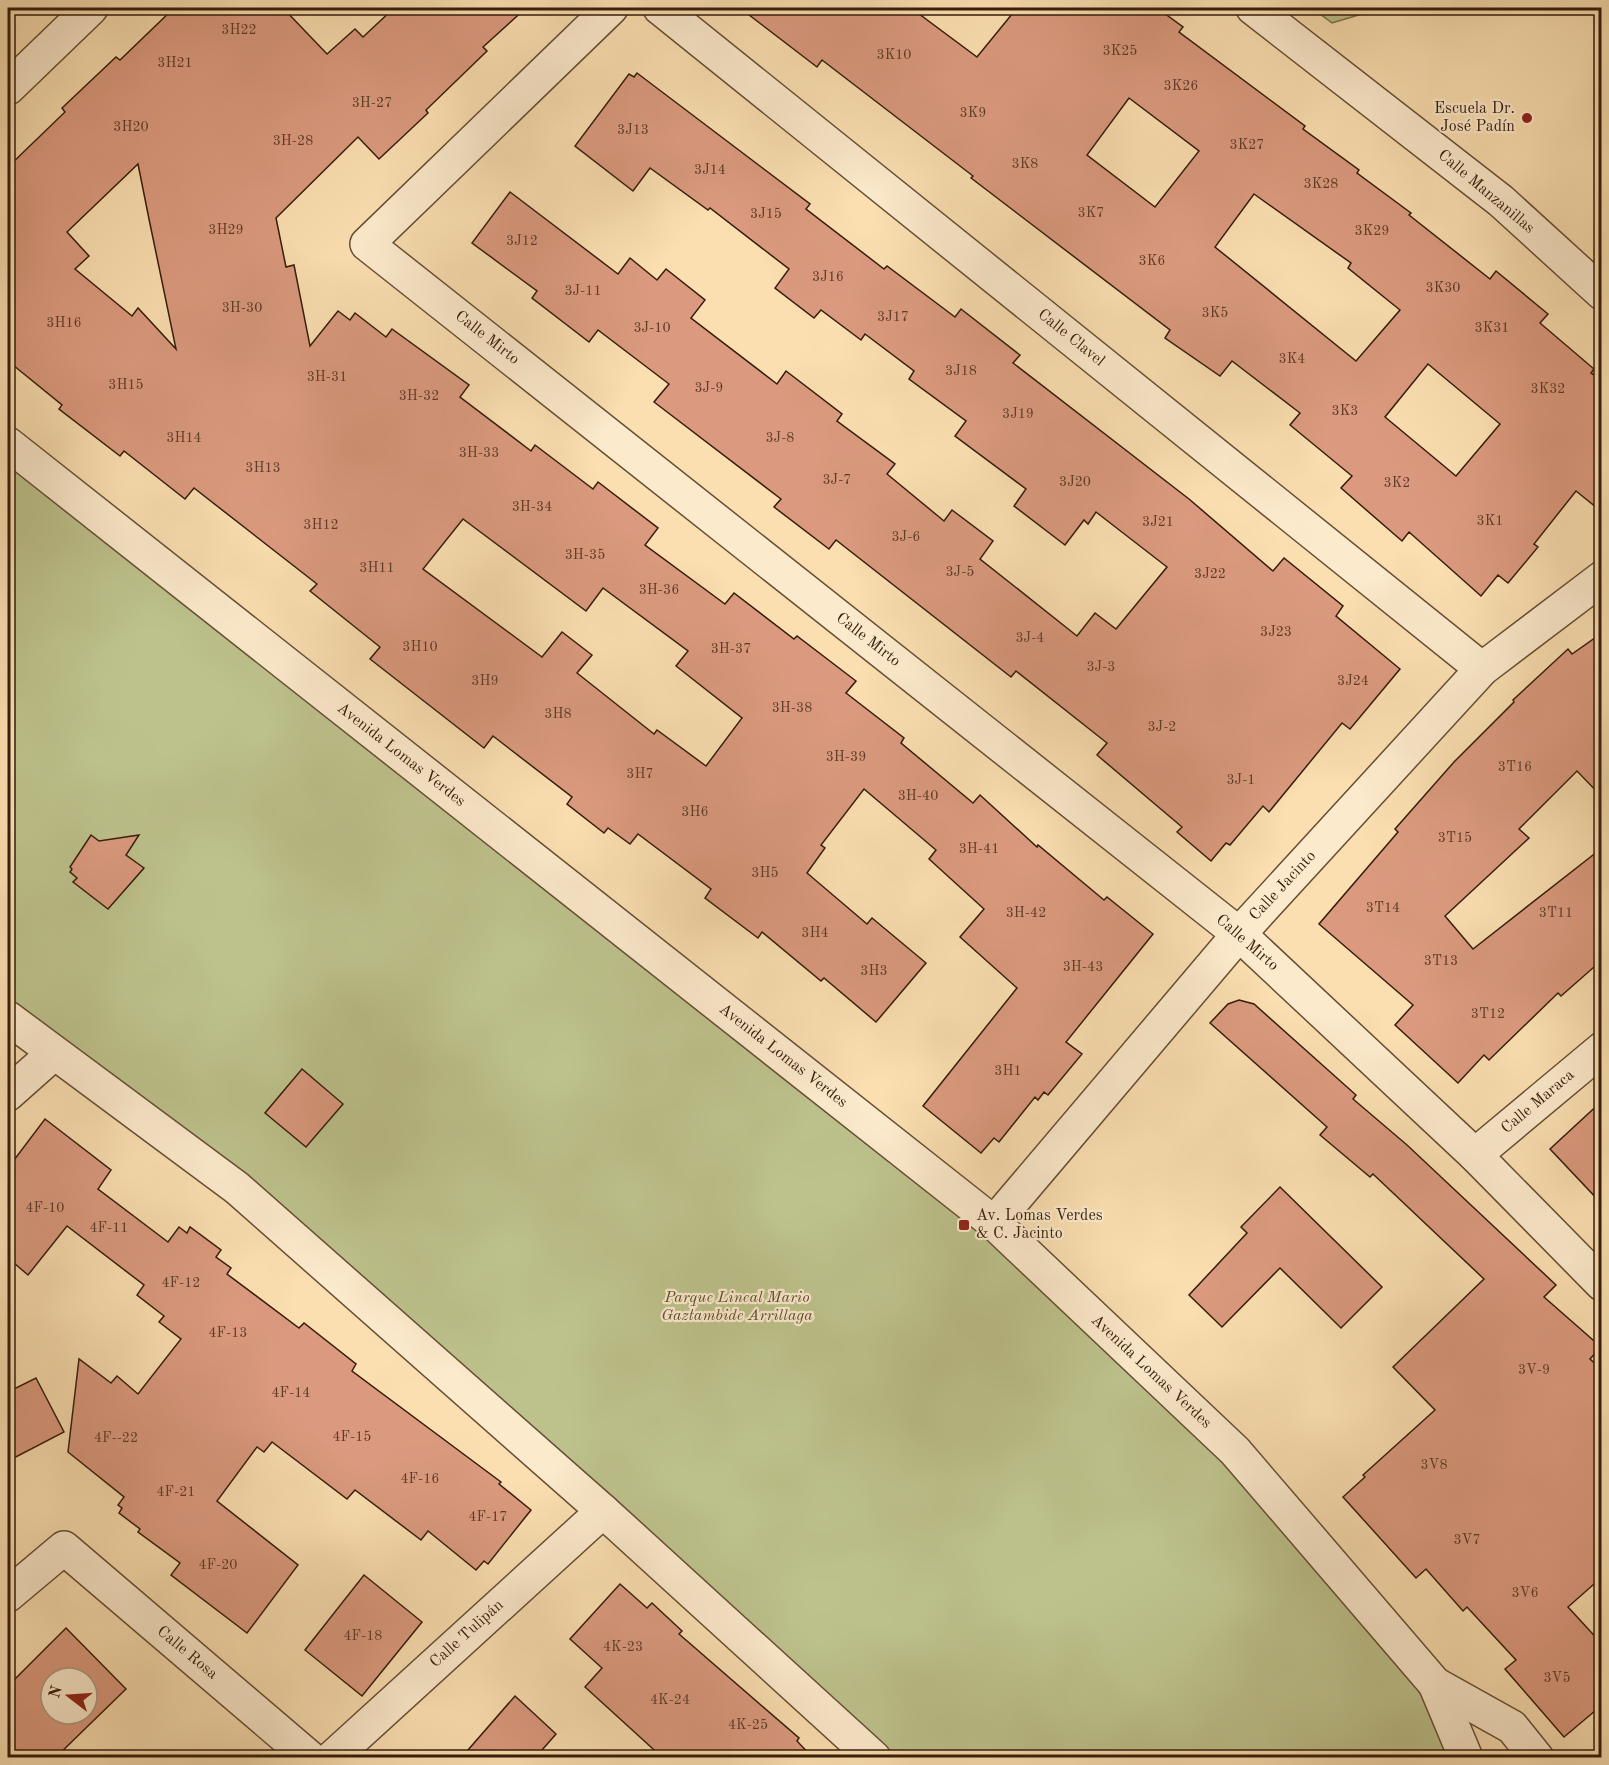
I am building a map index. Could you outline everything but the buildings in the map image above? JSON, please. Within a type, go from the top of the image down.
[{"type":"street","name":"Calle Mirto","points":[[611,8],[368,244],[1239,934],[1475,1155],[1602,1284]]},
{"type":"street","name":"Calle Clavel","points":[[660,8],[1482,669]]},
{"type":"street","name":"Calle Manzanillas","points":[[1253,8],[1501,201],[1602,293]]},
{"type":"street","points":[[8,88],[81,10]]},
{"type":"street","name":"Avenida Lomas Verdes","points":[[8,444],[994,1223],[1235,1451],[1435,1684],[1466,1758]]},
{"type":"street","name":"Calle Jacinto","points":[[994,1223],[1239,934],[1482,669],[1602,578]]},
{"type":"street","points":[[8,1018],[53,1054],[237,1188],[603,1511],[874,1758]]},
{"type":"street","name":"Calle Maraca","points":[[1475,1155],[1602,1049]]},
{"type":"street","points":[[8,1094],[53,1054]]},
{"type":"street","name":"Calle Tulipán","points":[[332,1758],[603,1511]]},
{"type":"street","name":"Calle Rosa","points":[[8,1595],[63,1548],[310,1758]]},
{"type":"street","points":[[1435,1684],[1512,1727],[1537,1758]]},
{"type":"green space","points":[[1312,8],[1382,8],[1332,23]]},
{"type":"green space","name":"Parque Lineal Mario Gaztambide Arrillaga","points":[[8,444],[994,1223],[1235,1451],[1472,1757],[874,1757],[603,1511],[8,1018]]},
{"type":"place","name":"Escuela Dr. José Padín","points":[[1527,118]]},
{"type":"place","name":"Av. Lomas Verdes & C. Jacinto","points":[[964,1225]]}]
